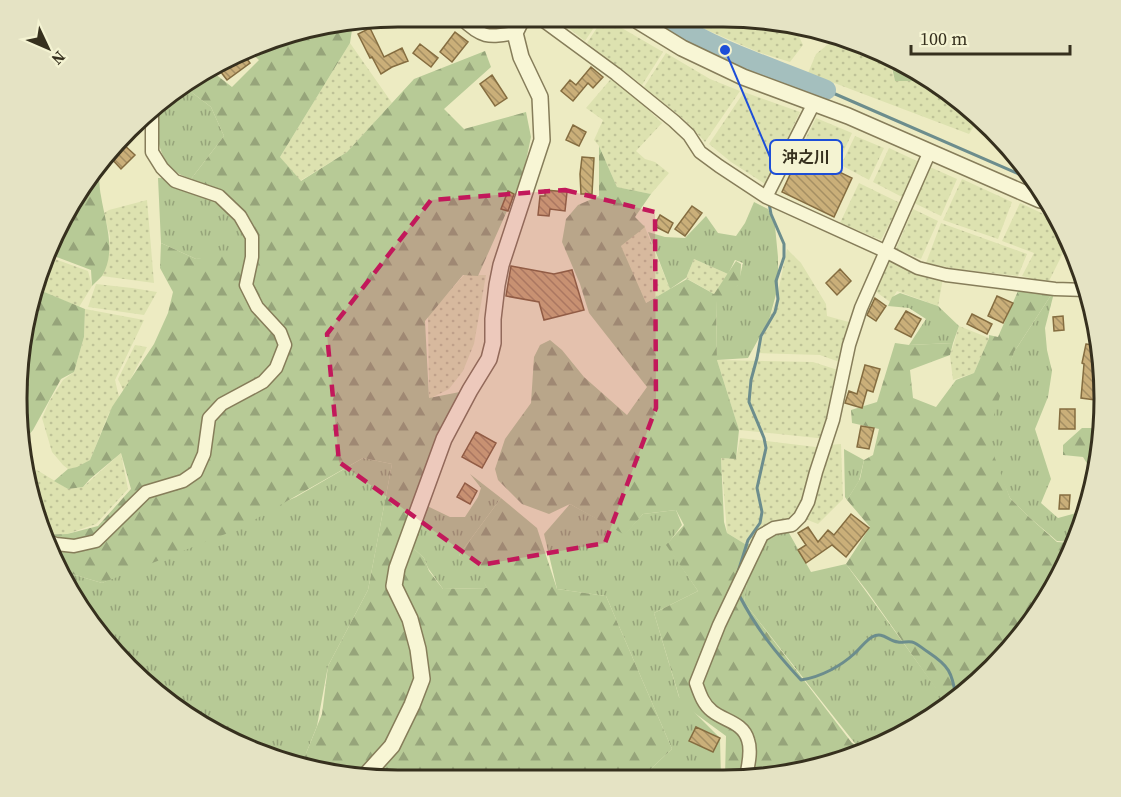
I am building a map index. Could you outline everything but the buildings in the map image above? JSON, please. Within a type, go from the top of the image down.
[{"type":"street","points":[[471,27],[485,35],[497,37],[517,27]]},
{"type":"street","points":[[371,769],[392,746],[422,679],[410,619],[394,586],[397,572],[444,439],[489,359],[493,343],[497,285],[501,265],[542,140],[540,97],[521,57],[519,27]]},
{"type":"street","points":[[552,27],[616,74],[674,121],[688,135],[699,152],[766,197],[918,268],[946,275],[1077,290]]},
{"type":"street","points":[[649,27],[682,48],[743,77],[814,102],[1034,198]]},
{"type":"street","points":[[766,197],[814,102]]},
{"type":"street","points":[[56,544],[74,546],[96,541],[147,492],[183,482],[196,472],[204,454],[209,418],[222,404],[263,382],[276,368],[285,345],[280,332],[257,307],[246,285],[252,257],[252,237],[240,216],[219,196],[175,181],[162,168],[152,152],[152,121]]},
{"type":"street","points":[[747,769],[748,739],[738,724],[712,712],[703,702],[696,683],[719,626],[762,535],[774,528],[792,525],[808,502],[833,420],[849,345],[861,308],[930,151]]},
{"type":"highlighted area","points":[[565,190],[655,212],[656,408],[605,543],[481,565],[339,462],[327,334],[431,200]]},
{"type":"green space","points":[[480,27],[510,27],[509,29],[490,30]]},
{"type":"green space","points":[[567,27],[594,27],[585,41]]},
{"type":"green space","points":[[597,27],[620,27],[663,52],[642,85],[587,43]]},
{"type":"green space","points":[[700,27],[747,28],[795,34],[798,35],[803,45],[790,62],[758,52]]},
{"type":"green space","points":[[352,30],[350,43],[280,157],[301,181],[347,152],[414,79],[485,51],[491,67],[444,109],[464,129],[526,112],[531,137],[523,175],[478,276],[463,275],[425,321],[429,398],[470,390],[408,540],[424,558],[429,571],[443,589],[487,588],[477,570],[459,555],[501,498],[537,528],[557,589],[606,596],[672,749],[650,770],[398,770],[350,767],[304,758],[322,714],[328,666],[368,590],[392,464],[363,458],[238,529],[102,583],[71,574],[65,563],[53,535],[67,534],[98,526],[131,489],[121,453],[83,487],[68,489],[54,481],[68,469],[90,460],[112,407],[154,344],[168,313],[173,292],[160,268],[161,243],[196,259],[227,253],[251,253],[246,228],[191,179],[224,136],[211,107],[190,91],[216,75],[232,87],[259,60],[254,56],[302,40]]},
{"type":"green space","points":[[350,43],[392,103],[347,152],[300,181],[280,157]]},
{"type":"green space","points":[[830,43],[865,55],[891,67],[895,81],[914,81],[949,104],[974,126],[969,134],[808,73],[816,54]]},
{"type":"green space","points":[[666,53],[710,79],[740,91],[705,142],[686,121],[644,87]]},
{"type":"green space","points":[[892,68],[914,81],[895,81]]},
{"type":"green space","points":[[616,79],[662,123],[636,151],[669,173],[651,194],[617,187],[599,146],[594,140],[603,120],[586,108],[610,80]]},
{"type":"green space","points":[[190,91],[211,107],[224,136],[191,179],[171,168],[165,160],[158,141],[156,117]]},
{"type":"green space","points":[[744,92],[800,112],[765,184],[731,162],[709,144]]},
{"type":"green space","points":[[816,118],[852,133],[838,164],[802,146]]},
{"type":"green space","points":[[855,136],[884,148],[869,180],[841,165]]},
{"type":"green space","points":[[599,146],[617,187],[651,194],[635,217],[645,227],[621,246],[646,303],[687,279],[714,294],[736,261],[741,264],[740,284],[716,302],[717,360],[739,430],[736,459],[721,458],[724,522],[727,533],[745,544],[753,544],[744,602],[852,743],[856,745],[795,763],[725,770],[726,736],[681,703],[654,613],[698,591],[666,545],[684,525],[676,510],[643,514],[625,535],[570,504],[549,514],[522,504],[498,480],[495,469],[505,439],[531,403],[534,357],[540,345],[550,340],[562,350],[584,377],[627,415],[647,387],[589,313],[580,284],[562,242],[566,219],[578,205],[599,196]]},
{"type":"green space","points":[[889,148],[919,162],[904,198],[873,182]]},
{"type":"green space","points":[[930,167],[957,179],[941,216],[914,203]]},
{"type":"green space","points":[[158,178],[219,196],[237,213],[252,253],[196,259],[161,243]]},
{"type":"green space","points":[[99,179],[109,236],[109,257],[102,276],[92,286],[91,270],[55,256],[77,213]]},
{"type":"green space","points":[[962,179],[1012,202],[998,239],[943,220]]},
{"type":"green space","points":[[859,183],[900,203],[881,240],[840,223]]},
{"type":"green space","points":[[147,200],[154,283],[102,276],[109,253],[110,237],[104,213]]},
{"type":"green space","points":[[754,202],[768,209],[775,226],[778,287],[769,320],[748,358],[717,360],[716,299],[738,285],[743,263],[735,260],[728,274],[694,259],[686,278],[670,289],[648,232],[665,237],[685,238],[706,216],[718,233],[736,236],[745,223]]},
{"type":"green space","points":[[1020,203],[1045,215],[1064,251],[1048,283],[1022,276],[1034,253],[1002,241]]},
{"type":"green space","points":[[913,209],[938,221],[921,259],[896,249]]},
{"type":"green space","points":[[941,223],[1027,254],[1018,276],[926,263]]},
{"type":"green space","points":[[644,225],[670,289],[644,304],[621,246]]},
{"type":"green space","points":[[787,249],[801,263],[826,304],[827,316],[856,324],[845,364],[820,355],[757,353],[777,297]]},
{"type":"green space","points":[[890,258],[943,278],[938,306],[897,291],[890,302],[875,291]]},
{"type":"green space","points":[[54,259],[88,271],[92,286],[79,307],[43,292]]},
{"type":"green space","points":[[694,259],[728,274],[714,294],[686,278]]},
{"type":"green space","points":[[464,275],[486,275],[474,344],[463,371],[449,389],[429,399],[428,316]]},
{"type":"green space","points":[[96,284],[157,292],[144,315],[88,307]]},
{"type":"green space","points":[[1021,284],[1055,289],[1014,352],[987,437],[1010,498],[1057,542],[1065,543],[1044,584],[1017,625],[985,661],[942,698],[846,564],[870,527],[847,500],[860,479],[864,460],[873,455],[879,429],[852,423],[851,410],[877,402],[895,343],[909,345],[953,343],[950,355],[910,370],[913,398],[936,407],[956,380],[974,373],[989,335],[998,337]]},
{"type":"green space","points":[[1055,289],[1045,328],[1052,371],[1048,397],[1035,429],[1051,479],[1041,503],[1058,518],[1075,513],[1066,542],[1057,541],[1010,498],[984,437],[1014,352]]},
{"type":"green space","points":[[43,292],[85,309],[84,337],[74,372],[61,379],[29,435],[28,374],[34,326]]},
{"type":"green space","points":[[900,293],[938,306],[959,326],[953,343],[909,345],[926,319],[909,308],[888,306],[892,297]]},
{"type":"green space","points":[[85,309],[144,320],[115,380],[119,397],[109,413],[90,460],[79,467],[68,469],[52,452],[42,418],[63,380],[74,372],[84,337]]},
{"type":"green space","points":[[959,326],[989,338],[974,373],[953,380],[950,356]]},
{"type":"green space","points":[[135,345],[147,347],[124,392],[118,379]]},
{"type":"green space","points":[[717,360],[813,362],[844,372],[827,439],[739,430]]},
{"type":"green space","points":[[1082,428],[1093,428],[1088,465],[1083,457],[1063,455],[1063,445]]},
{"type":"green space","points":[[740,438],[824,448],[815,476],[823,473],[828,445],[841,444],[843,499],[818,524],[800,517],[745,544],[727,533],[721,458],[736,459]]},
{"type":"green space","points":[[844,449],[864,460],[859,481],[847,500],[845,497]]},
{"type":"green space","points":[[121,453],[128,489],[96,524],[67,534],[53,535],[34,472],[37,470],[68,489],[83,487]]},
{"type":"green space","points":[[363,458],[392,464],[368,590],[328,666],[317,726],[304,758],[256,742],[234,732],[172,693],[119,643],[90,605],[71,574],[102,583],[296,497]]},
{"type":"green space","points":[[470,474],[501,498],[459,555],[478,568],[487,588],[443,589],[428,568],[424,558],[412,547],[423,504],[450,517],[465,517],[481,488]]},
{"type":"green space","points":[[570,504],[625,534],[643,514],[676,510],[682,525],[667,545],[698,591],[654,613],[679,697],[720,738],[721,770],[650,770],[672,749],[606,596],[557,589],[544,534]]},
{"type":"green space","points":[[785,526],[811,572],[846,564],[943,697],[887,732],[856,745],[744,602],[753,541]]},
{"type":"waterway","points":[[680,27],[728,51],[826,90]]},
{"type":"waterway","points":[[821,101],[826,90],[1018,174]]},
{"type":"waterway","points":[[738,572],[748,540],[760,523],[762,512],[757,488],[766,448],[749,402],[751,380],[761,336],[775,312],[778,299],[776,281],[784,257],[784,244],[771,214],[769,203]]},
{"type":"waterway","points":[[739,595],[767,639],[801,680],[823,674],[837,666],[870,639],[879,635],[894,641],[910,642],[920,646],[941,661],[951,675],[954,688]]},
{"type":"place","name":"沖之川","points":[[725,50]]}]
